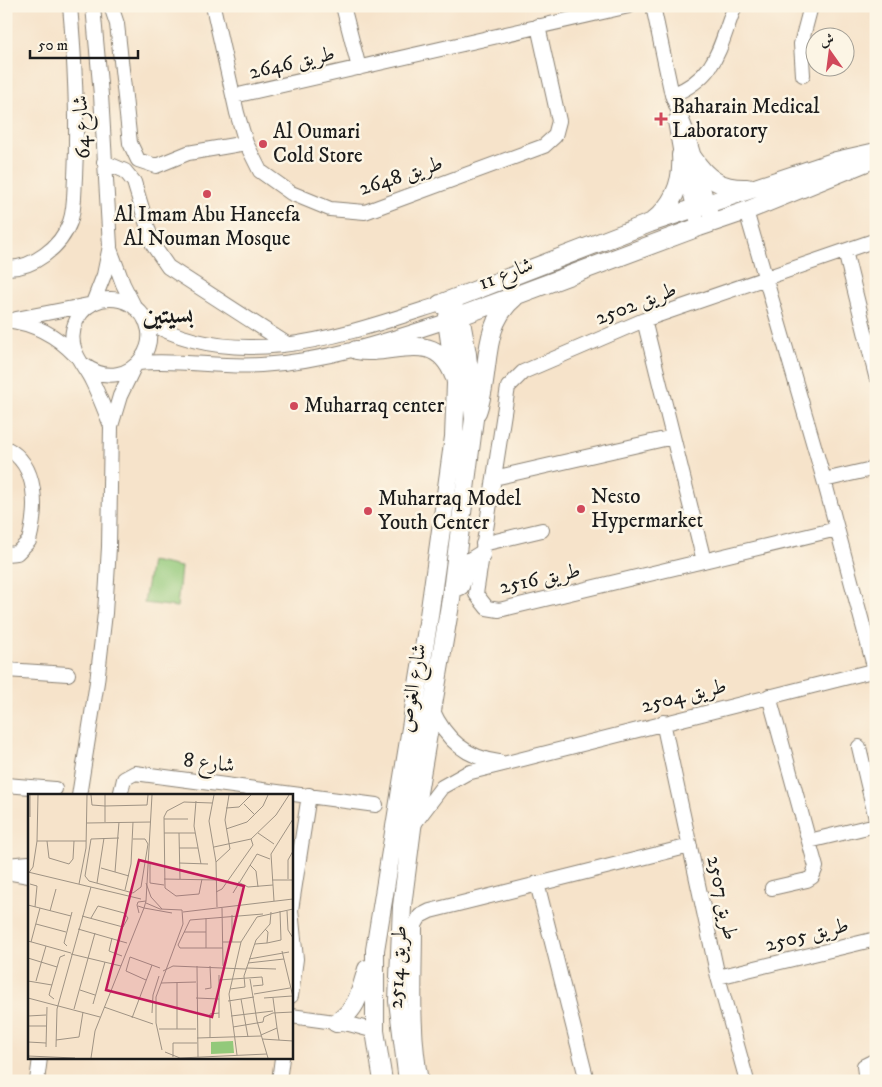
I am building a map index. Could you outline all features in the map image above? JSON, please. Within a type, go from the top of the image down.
[{"type":"main road","name":"شارع 11","points":[[451,309],[650,224],[701,206],[762,188],[836,161],[876,152]]},
{"type":"main road","points":[[650,224],[660,215],[675,194],[687,156],[714,182],[730,188],[762,188]]},
{"type":"main road","name":"شارع 11","points":[[451,309],[519,294],[746,211],[876,159]]},
{"type":"main road","points":[[474,419],[486,380],[494,321],[504,306],[519,294]]},
{"type":"main road","name":"شارع الغوص","points":[[383,1081],[375,1031],[375,950],[428,623],[454,437],[456,382],[451,309]]},
{"type":"main road","name":"شارع الغوص","points":[[408,1081],[398,1000],[398,951],[412,828],[451,598],[474,419],[467,354],[451,309]]},
{"type":"main road","points":[[356,350],[374,352],[423,346],[444,360],[456,382]]},
{"type":"main road","points":[[451,598],[459,586],[468,563],[482,549]]},
{"type":"main road","points":[[336,1023],[353,1010],[359,1000],[375,950]]},
{"type":"main road","points":[[375,1031],[389,1048],[396,1081]]},
{"type":"street","points":[[6,266],[35,254],[54,238],[62,223],[74,184],[77,93],[70,6]]},
{"type":"street","name":"شارع 64","points":[[93,6],[110,246],[123,284],[135,308]]},
{"type":"street","points":[[111,6],[117,24],[130,143],[138,160],[156,166],[188,153],[246,143]]},
{"type":"street","name":"طريق 2648","points":[[213,6],[246,143],[260,171],[291,193],[330,209],[365,212],[544,146],[555,136],[559,121],[538,26]]},
{"type":"street","name":"طريق 2646","points":[[343,6],[359,68]]},
{"type":"street","name":"طريق 2646","points":[[234,96],[629,6]]},
{"type":"street","points":[[653,6],[672,95],[706,225]]},
{"type":"street","points":[[672,95],[705,76],[711,67],[734,6]]},
{"type":"street","points":[[803,75],[801,44],[811,6]]},
{"type":"street","points":[[104,162],[124,171],[134,182],[153,245],[168,267],[287,344]]},
{"type":"street","points":[[746,211],[824,480],[875,670]]},
{"type":"street","name":"طريق 2502","points":[[523,372],[644,320],[876,240]]},
{"type":"street","name":"شارع 64","points":[[92,303],[104,275],[110,246]]},
{"type":"street","points":[[845,251],[876,376]]},
{"type":"street","points":[[7,320],[50,314],[110,299],[119,300],[135,308],[145,320],[149,342],[120,396],[111,426],[109,547],[105,613],[97,682],[79,794]]},
{"type":"street","points":[[92,303],[79,315],[73,330],[73,346],[111,426]]},
{"type":"street","name":"شارع 11","points":[[145,320],[172,334],[201,343],[233,347],[287,344],[451,309]]},
{"type":"street","name":"شارع 11","points":[[136,365],[168,361],[234,366],[262,365],[316,358],[356,350],[451,309]]},
{"type":"street","points":[[7,320],[22,323],[48,333],[91,370],[109,376],[118,375],[136,365]]},
{"type":"street","points":[[644,320],[704,561]]},
{"type":"street","name":"طريق 2516","points":[[523,372],[508,387],[482,549],[476,594],[487,608],[499,610],[837,529]]},
{"type":"street","points":[[494,478],[673,437]]},
{"type":"street","points":[[6,448],[14,452],[25,463],[31,477],[33,491],[30,541],[17,553],[6,554]]},
{"type":"street","points":[[824,480],[876,468]]},
{"type":"street","points":[[482,549],[542,530]]},
{"type":"street","points":[[6,670],[68,674]]},
{"type":"street","name":"طريق 2504","points":[[412,828],[442,787],[467,772],[875,670]]},
{"type":"street","points":[[769,696],[816,867],[812,877],[772,888]]},
{"type":"street","name":"طريق 2504","points":[[432,709],[438,724],[460,748],[480,758],[502,763]]},
{"type":"street","name":"طريق 2507","points":[[663,722],[718,977],[747,1081]]},
{"type":"street","points":[[859,747],[872,787],[876,819]]},
{"type":"street","name":"شارع 8","points":[[120,794],[124,779],[135,774],[376,805]]},
{"type":"street","points":[[6,785],[55,789]]},
{"type":"street","points":[[292,988],[296,958],[292,929],[292,900],[309,795]]},
{"type":"street","points":[[809,841],[876,825]]},
{"type":"street","name":"طريق 2514","points":[[421,1081],[416,1052],[417,920],[430,911],[690,846]]},
{"type":"street","points":[[6,864],[28,863]]},
{"type":"street","points":[[6,872],[28,876]]},
{"type":"street","points":[[537,883],[587,1081]]},
{"type":"street","name":"طريق 2505","points":[[718,977],[876,939]]},
{"type":"street","points":[[292,1016],[375,1031]]},
{"type":"street","points":[[37,1081],[40,1060]]},
{"type":"street","points":[[279,1081],[282,1060]]},
{"type":"street","points":[[866,1081],[864,1066],[876,1060]]},
{"type":"green space","points":[[151,561],[181,567],[177,607],[144,603]]},
{"type":"place","name":"Baharain Medical Laboratory","points":[[661,119]]},
{"type":"place","name":"Al Oumari Cold Store","points":[[263,144]]},
{"type":"place","name":"Al Imam Abu Haneefa Al Nouman Mosque","points":[[207,194]]},
{"type":"place","name":"Muharraq center","points":[[294,406]]},
{"type":"place","name":"Nesto Hypermarket","points":[[581,509]]},
{"type":"place","name":"Muharraq Model Youth Center","points":[[368,511]]},
{"type":"district","name":"بسيتين","points":[[168,315]]}]
